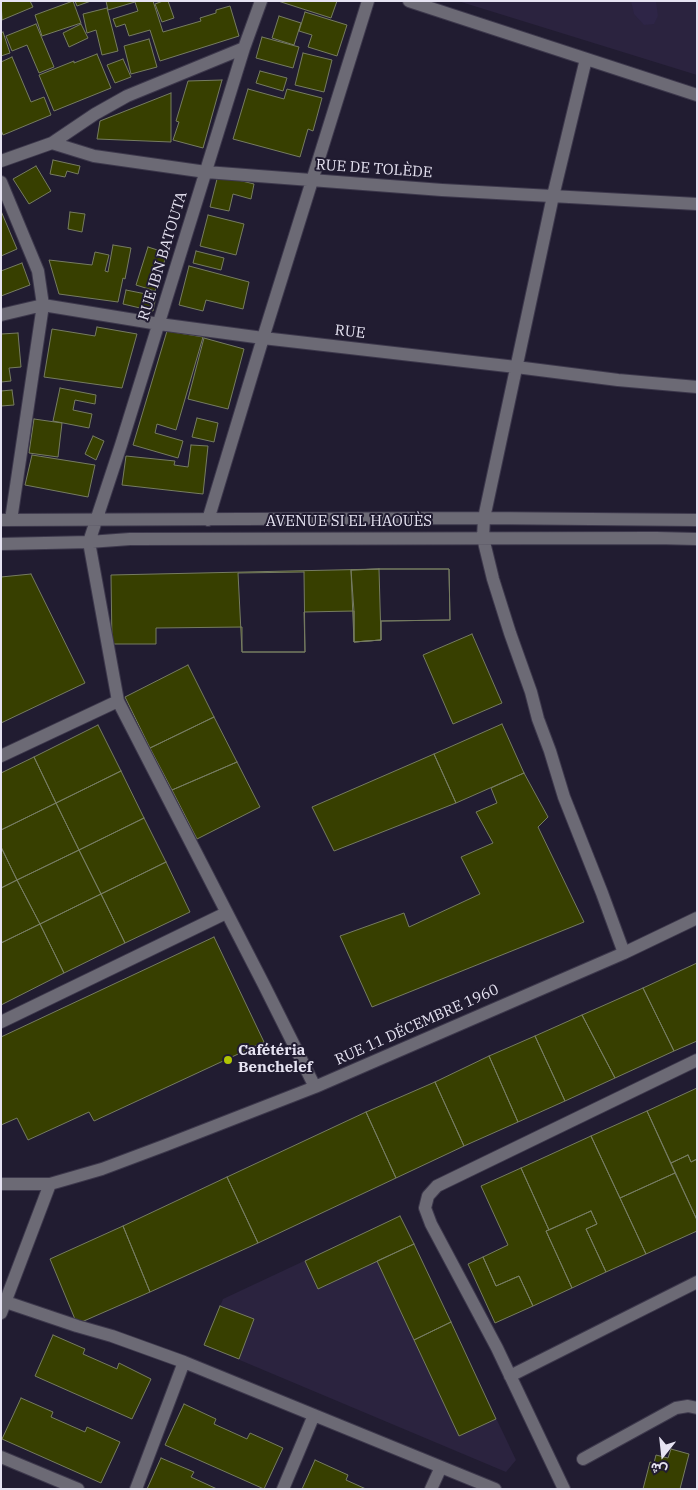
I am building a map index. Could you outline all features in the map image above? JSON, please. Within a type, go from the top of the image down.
[{"type":"street","name":"RUE IBN BATOUTA","points":[[89,542],[244,48],[261,1]]},
{"type":"street","points":[[208,520],[368,1]]},
{"type":"street","points":[[409,1],[697,95]]},
{"type":"street","points":[[1,161],[52,143],[94,114],[128,96],[244,48]]},
{"type":"street","points":[[586,59],[553,196],[516,366],[484,518],[483,538],[507,624],[531,692],[564,797],[624,953]]},
{"type":"street","name":"RUE DE TOLÈDE","points":[[52,143],[94,156],[206,172],[312,181],[697,204]]},
{"type":"street","points":[[1,182],[38,271],[43,305],[6,520]]},
{"type":"street","name":"RUE","points":[[1,315],[43,305],[158,324],[263,338],[516,366],[618,380],[697,387]]},
{"type":"street","name":"AVENUE SI EL HAOUÈS","points":[[6,520],[484,518],[697,520]]},
{"type":"street","name":"AVENUE SI EL HAOUÈS","points":[[1,544],[130,539],[697,539]]},
{"type":"street","points":[[89,542],[118,701],[315,1087]]},
{"type":"street","points":[[1,756],[118,701]]},
{"type":"street","points":[[1,1022],[226,913]]},
{"type":"street","name":"RUE 11 DÉCEMBRE 1960","points":[[1,1184],[50,1184],[102,1169],[315,1087],[624,953],[697,918]]},
{"type":"street","points":[[564,1489],[510,1376],[431,1224],[425,1208],[428,1196],[437,1186],[452,1178],[697,1060]]},
{"type":"street","points":[[50,1184],[4,1307],[112,1336],[184,1362],[495,1489]]},
{"type":"street","points":[[510,1376],[697,1282]]},
{"type":"street","points":[[136,1489],[184,1362]]},
{"type":"street","points":[[583,1459],[676,1408],[688,1406],[697,1408]]},
{"type":"street","points":[[283,1489],[314,1415]]},
{"type":"street","points":[[1,1457],[57,1485],[78,1489]]},
{"type":"street","points":[[431,1489],[441,1467]]},
{"type":"shaded area","points":[[458,1],[697,1],[697,75]]},
{"type":"shaded area","points":[[631,1],[656,1],[658,16],[654,24],[644,25],[634,14]]},
{"type":"shaded area","points":[[400,1216],[516,1460],[506,1472],[204,1345],[223,1299]]},
{"type":"building","points":[[1,1],[30,1],[33,7],[2,20]]},
{"type":"building","points":[[73,1],[81,23],[42,36],[35,15]]},
{"type":"building","points":[[75,1],[91,1],[77,6]]},
{"type":"building","points":[[106,1],[153,1],[163,32],[201,21],[200,18],[230,6],[239,36],[160,61],[150,30],[129,36],[125,24],[116,27],[113,19],[138,11],[135,2],[108,10]]},
{"type":"building","points":[[168,1],[174,18],[162,22],[155,4]]},
{"type":"building","points":[[278,1],[337,1],[331,18]]},
{"type":"building","points":[[107,8],[118,51],[102,55],[96,30],[87,33],[83,14]]},
{"type":"building","points":[[305,12],[347,25],[337,56],[308,47],[312,35],[299,31]]},
{"type":"building","points":[[279,16],[301,23],[294,45],[272,38]]},
{"type":"building","points":[[36,24],[54,67],[39,73],[27,45],[12,51],[6,36]]},
{"type":"building","points":[[81,24],[88,38],[69,47],[63,33]]},
{"type":"building","points":[[3,32],[10,53],[1,56],[1,33]]},
{"type":"building","points":[[262,37],[299,47],[293,68],[256,58]]},
{"type":"building","points":[[149,39],[157,67],[131,74],[124,46]]},
{"type":"building","points":[[303,53],[332,60],[324,92],[295,85]]},
{"type":"building","points":[[97,54],[111,88],[54,111],[39,75]]},
{"type":"building","points":[[12,57],[31,102],[44,97],[51,115],[3,135],[1,130],[1,62]]},
{"type":"building","points":[[123,59],[131,77],[115,83],[107,65]]},
{"type":"building","points":[[260,71],[287,78],[283,91],[256,83]]},
{"type":"building","points":[[222,80],[203,148],[173,140],[179,122],[176,121],[188,81]]},
{"type":"building","points":[[248,89],[284,99],[287,89],[322,98],[313,131],[308,129],[300,157],[233,139]]},
{"type":"building","points":[[171,93],[171,142],[97,139],[100,121]]},
{"type":"building","points":[[53,160],[80,166],[78,174],[67,171],[65,177],[50,174]]},
{"type":"building","points":[[36,166],[51,191],[29,204],[13,179]]},
{"type":"building","points":[[218,175],[254,184],[251,199],[233,194],[229,211],[210,207]]},
{"type":"building","points":[[1,211],[17,249],[1,256]]},
{"type":"building","points":[[70,212],[85,214],[82,232],[68,229]]},
{"type":"building","points":[[208,215],[244,224],[236,255],[200,246]]},
{"type":"building","points":[[113,245],[131,248],[118,302],[59,294],[49,260],[92,265],[95,252],[109,255],[105,271],[108,272]]},
{"type":"building","points":[[148,247],[167,253],[155,291],[136,285]]},
{"type":"building","points":[[196,251],[224,258],[221,270],[193,263]]},
{"type":"building","points":[[22,263],[30,285],[1,296],[1,271]]},
{"type":"building","points":[[189,266],[249,282],[243,309],[206,300],[203,311],[179,305]]},
{"type":"building","points":[[126,290],[156,296],[153,311],[123,304]]},
{"type":"building","points":[[97,327],[137,334],[122,388],[44,377],[52,329],[95,336]]},
{"type":"building","points":[[167,331],[203,337],[176,430],[157,424],[155,433],[183,441],[178,458],[133,445]]},
{"type":"building","points":[[18,333],[21,367],[9,368],[11,381],[1,382],[1,334]]},
{"type":"building","points":[[204,338],[244,349],[228,409],[188,399]]},
{"type":"building","points":[[60,388],[96,395],[95,404],[75,400],[73,410],[92,414],[89,428],[53,421]]},
{"type":"building","points":[[12,390],[14,405],[1,406],[1,391]]},
{"type":"building","points":[[197,418],[218,423],[214,442],[192,437]]},
{"type":"building","points":[[34,419],[62,423],[58,457],[29,453]]},
{"type":"building","points":[[93,436],[104,441],[96,460],[85,454]]},
{"type":"building","points":[[191,445],[208,446],[203,494],[122,485],[126,456],[175,461],[174,465],[188,467]]},
{"type":"building","points":[[32,455],[95,465],[88,497],[25,485]]},
{"type":"building","points":[[379,569],[381,640],[354,642],[351,570]]},
{"type":"building","points":[[449,569],[450,620],[381,621],[381,640],[354,642],[354,611],[304,612],[305,652],[242,652],[242,627],[156,628],[156,644],[112,644],[111,575]]},
{"type":"building","points":[[449,569],[450,620],[381,621],[381,640],[354,642],[351,570]]},
{"type":"building","points":[[304,572],[305,652],[242,652],[238,573]]},
{"type":"building","points":[[31,574],[85,683],[1,723],[1,577]]},
{"type":"building","points":[[472,634],[502,703],[453,724],[423,655]]},
{"type":"building","points":[[188,665],[214,717],[150,748],[125,697]]},
{"type":"building","points":[[214,717],[237,762],[172,790],[150,748]]},
{"type":"building","points":[[502,724],[524,773],[456,803],[434,754]]},
{"type":"building","points":[[98,725],[121,771],[56,803],[34,757]]},
{"type":"building","points":[[434,754],[456,803],[334,851],[312,807]]},
{"type":"building","points":[[34,757],[56,803],[1,830],[1,773]]},
{"type":"building","points":[[237,762],[260,807],[197,839],[172,790]]},
{"type":"building","points":[[121,771],[144,818],[79,850],[56,803]]},
{"type":"building","points":[[524,773],[548,817],[538,827],[584,922],[372,1007],[340,936],[404,913],[409,927],[480,894],[461,857],[493,843],[476,812],[497,803],[491,788]]},
{"type":"building","points":[[56,803],[79,850],[17,880],[1,847],[1,830]]},
{"type":"building","points":[[144,818],[166,862],[101,894],[79,850]]},
{"type":"building","points":[[1,847],[17,880],[1,888]]},
{"type":"building","points":[[79,850],[101,894],[40,924],[17,880]]},
{"type":"building","points":[[166,862],[190,912],[125,943],[101,894]]},
{"type":"building","points":[[17,880],[40,924],[1,943],[1,888]]},
{"type":"building","points":[[101,894],[125,943],[64,973],[40,924]]},
{"type":"building","points":[[40,924],[64,973],[1,1005],[1,943]]},
{"type":"building","points":[[214,937],[264,1042],[94,1121],[89,1112],[28,1140],[17,1118],[1,1125],[1,1037]]},
{"type":"building","points":[[697,963],[697,1041],[674,1051],[643,988]]},
{"type":"building","points":[[643,988],[674,1051],[615,1078],[582,1015]]},
{"type":"building","points":[[582,1015],[615,1078],[565,1101],[535,1036]]},
{"type":"building","points":[[535,1036],[565,1101],[518,1122],[489,1056]]},
{"type":"building","points":[[489,1056],[518,1122],[464,1146],[435,1082]]},
{"type":"building","points":[[435,1082],[464,1146],[396,1178],[366,1112]]},
{"type":"building","points":[[697,1088],[697,1159],[691,1162],[688,1155],[671,1163],[647,1111]]},
{"type":"building","points":[[647,1111],[675,1173],[620,1198],[591,1136]]},
{"type":"building","points":[[366,1112],[396,1178],[258,1243],[227,1177]]},
{"type":"building","points":[[591,1136],[646,1254],[606,1272],[586,1229],[597,1224],[591,1211],[549,1230],[521,1168]]},
{"type":"building","points":[[688,1155],[691,1162],[697,1159],[697,1220],[671,1163]]},
{"type":"building","points":[[521,1168],[549,1230],[546,1231],[572,1288],[533,1306],[519,1276],[496,1286],[483,1257],[508,1245],[481,1186]]},
{"type":"building","points":[[675,1173],[697,1220],[697,1231],[646,1254],[620,1198]]},
{"type":"building","points":[[227,1177],[258,1243],[150,1292],[123,1226]]},
{"type":"building","points":[[591,1211],[597,1224],[586,1229],[606,1272],[572,1288],[546,1231]]},
{"type":"building","points":[[400,1216],[414,1244],[318,1289],[305,1261]]},
{"type":"building","points":[[123,1226],[150,1292],[77,1324],[50,1259]]},
{"type":"building","points":[[414,1244],[451,1322],[414,1340],[377,1261]]},
{"type":"building","points":[[483,1257],[496,1286],[519,1276],[533,1306],[495,1323],[468,1264]]},
{"type":"building","points":[[220,1306],[254,1319],[239,1359],[204,1345]]},
{"type":"building","points":[[451,1322],[496,1419],[459,1436],[414,1340]]},
{"type":"building","points":[[53,1335],[85,1349],[83,1354],[117,1369],[119,1363],[151,1379],[132,1419],[35,1376]]},
{"type":"building","points":[[21,1398],[53,1412],[51,1417],[85,1432],[87,1427],[120,1442],[101,1483],[2,1439]]},
{"type":"building","points":[[184,1404],[216,1419],[214,1424],[247,1439],[250,1433],[283,1448],[264,1489],[165,1445]]},
{"type":"building","points":[[671,1449],[689,1454],[680,1489],[643,1489],[650,1462],[654,1463],[656,1455],[668,1458]]},
{"type":"building","points":[[161,1458],[194,1472],[191,1477],[217,1489],[147,1489]]},
{"type":"building","points":[[315,1460],[348,1475],[346,1480],[366,1489],[302,1489]]},
{"type":"place","name":"Cafétéria Benchelef","points":[[228,1060]]}]
